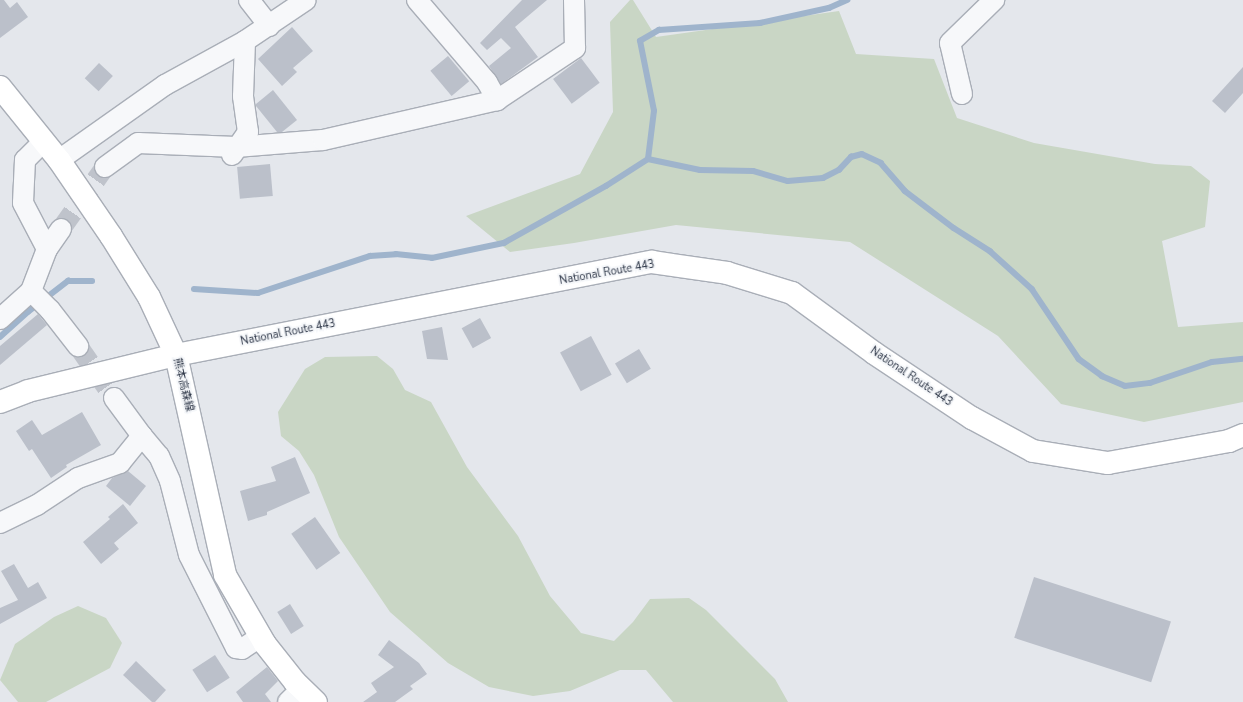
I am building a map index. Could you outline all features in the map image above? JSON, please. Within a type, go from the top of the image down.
[{"type":"main road","name":"熊本高森線","points":[[0,87],[59,160],[111,236],[149,297],[176,355],[225,575],[261,636],[302,698]]},
{"type":"main road","name":"National Route 443","points":[[0,402],[28,391],[176,355],[652,262],[727,273],[792,293],[874,353],[972,418],[1032,451],[1108,463],[1229,441],[1243,435]]},
{"type":"street","points":[[248,0],[269,26]]},
{"type":"street","points":[[59,160],[165,86],[245,41],[306,0]]},
{"type":"street","points":[[417,0],[487,82],[497,100]]},
{"type":"street","points":[[962,94],[950,43],[994,0]]},
{"type":"street","points":[[105,167],[138,143],[233,152],[323,140],[497,100],[575,48],[576,1]]},
{"type":"street","points":[[233,152],[248,132],[243,96],[245,41]]},
{"type":"street","points":[[44,141],[25,160],[23,203],[47,249]]},
{"type":"street","points":[[38,298],[47,249],[61,229]]},
{"type":"street","points":[[0,319],[38,298]]},
{"type":"street","points":[[38,298],[78,346]]},
{"type":"street","points":[[114,398],[159,456],[170,481],[189,555],[236,648],[242,649],[261,636]]},
{"type":"street","points":[[0,523],[37,505],[78,478],[120,463],[142,436]]},
{"type":"green space","points":[[630,0],[633,0],[656,37],[839,11],[856,54],[934,59],[957,118],[1034,143],[1155,164],[1191,166],[1210,181],[1205,227],[1162,241],[1178,327],[1243,322],[1243,402],[1144,422],[1061,404],[998,336],[850,242],[676,225],[574,243],[510,252],[466,216],[580,174],[613,112],[610,22]]},
{"type":"green space","points":[[377,356],[393,369],[405,390],[431,402],[467,467],[518,536],[550,596],[581,633],[614,641],[633,622],[650,599],[689,598],[706,610],[775,679],[788,702],[673,702],[646,670],[620,670],[570,691],[533,696],[489,687],[448,663],[390,612],[339,537],[314,475],[299,451],[281,436],[278,412],[305,369],[325,357]]},
{"type":"green space","points":[[78,606],[106,618],[122,643],[110,668],[46,702],[18,702],[0,680],[15,644],[54,617]]},
{"type":"building","points":[[0,0],[4,0],[10,8],[17,2],[28,17],[0,38]]},
{"type":"building","points":[[522,0],[547,0],[515,27],[538,57],[501,84],[489,66],[511,48],[501,38],[487,50],[480,43]]},
{"type":"building","points":[[292,27],[313,51],[293,68],[297,72],[282,86],[258,59]]},
{"type":"building","points":[[448,56],[469,81],[452,96],[430,71]]},
{"type":"building","points":[[581,58],[600,83],[572,104],[553,79]]},
{"type":"building","points":[[99,63],[113,76],[99,91],[85,78]]},
{"type":"building","points":[[1243,67],[1243,93],[1225,113],[1212,101]]},
{"type":"building","points":[[273,90],[297,120],[282,132],[277,132],[256,106],[256,104]]},
{"type":"building","points":[[270,164],[273,196],[240,199],[237,167]]},
{"type":"building","points":[[38,314],[47,325],[0,365],[0,346]]},
{"type":"building","points":[[480,318],[491,338],[473,348],[462,328]]},
{"type":"building","points":[[442,327],[448,360],[427,359],[422,331]]},
{"type":"building","points":[[591,336],[612,375],[581,391],[560,352]]},
{"type":"building","points":[[639,349],[651,369],[627,383],[615,363]]},
{"type":"building","points":[[82,412],[101,445],[66,465],[67,467],[51,478],[32,449],[29,451],[16,431],[32,420],[42,435]]},
{"type":"building","points":[[295,457],[310,493],[267,512],[267,515],[248,521],[240,491],[276,481],[271,467]]},
{"type":"building","points":[[128,471],[146,486],[130,506],[106,486],[112,478]]},
{"type":"building","points":[[123,504],[138,523],[114,543],[119,549],[101,564],[83,542],[110,519],[108,517]]},
{"type":"building","points":[[315,517],[340,553],[316,570],[291,534]]},
{"type":"building","points":[[14,564],[28,588],[38,582],[47,598],[0,624],[0,608],[18,600],[1,571]]},
{"type":"building","points":[[1034,577],[1171,621],[1151,682],[1014,638]]},
{"type":"building","points":[[290,604],[304,626],[291,634],[277,612]]},
{"type":"building","points":[[389,640],[419,663],[427,674],[410,686],[413,689],[395,702],[363,702],[377,692],[371,683],[394,667],[378,655]]},
{"type":"building","points":[[215,655],[230,678],[207,692],[192,670]]},
{"type":"building","points":[[136,661],[166,690],[155,702],[152,702],[123,675]]},
{"type":"building","points":[[267,667],[278,681],[265,694],[271,702],[243,702],[236,692]]},
{"type":"waterway","points":[[648,159],[654,111],[640,41],[659,30],[760,23],[829,8],[847,0]]},
{"type":"waterway","points":[[194,289],[258,293],[370,256],[396,254],[432,258],[504,243],[606,186],[648,159],[700,170],[753,171],[788,181],[823,178],[839,170],[851,157],[862,154],[881,163],[905,191],[954,228],[990,251],[1032,289],[1079,359],[1102,376],[1125,386],[1150,383],[1212,362],[1243,359]]},
{"type":"waterway","points":[[0,337],[28,312],[68,281],[92,281]]},
{"type":"tunnel","points":[[61,229],[105,167]]},
{"type":"tunnel","points":[[78,346],[114,398]]}]
